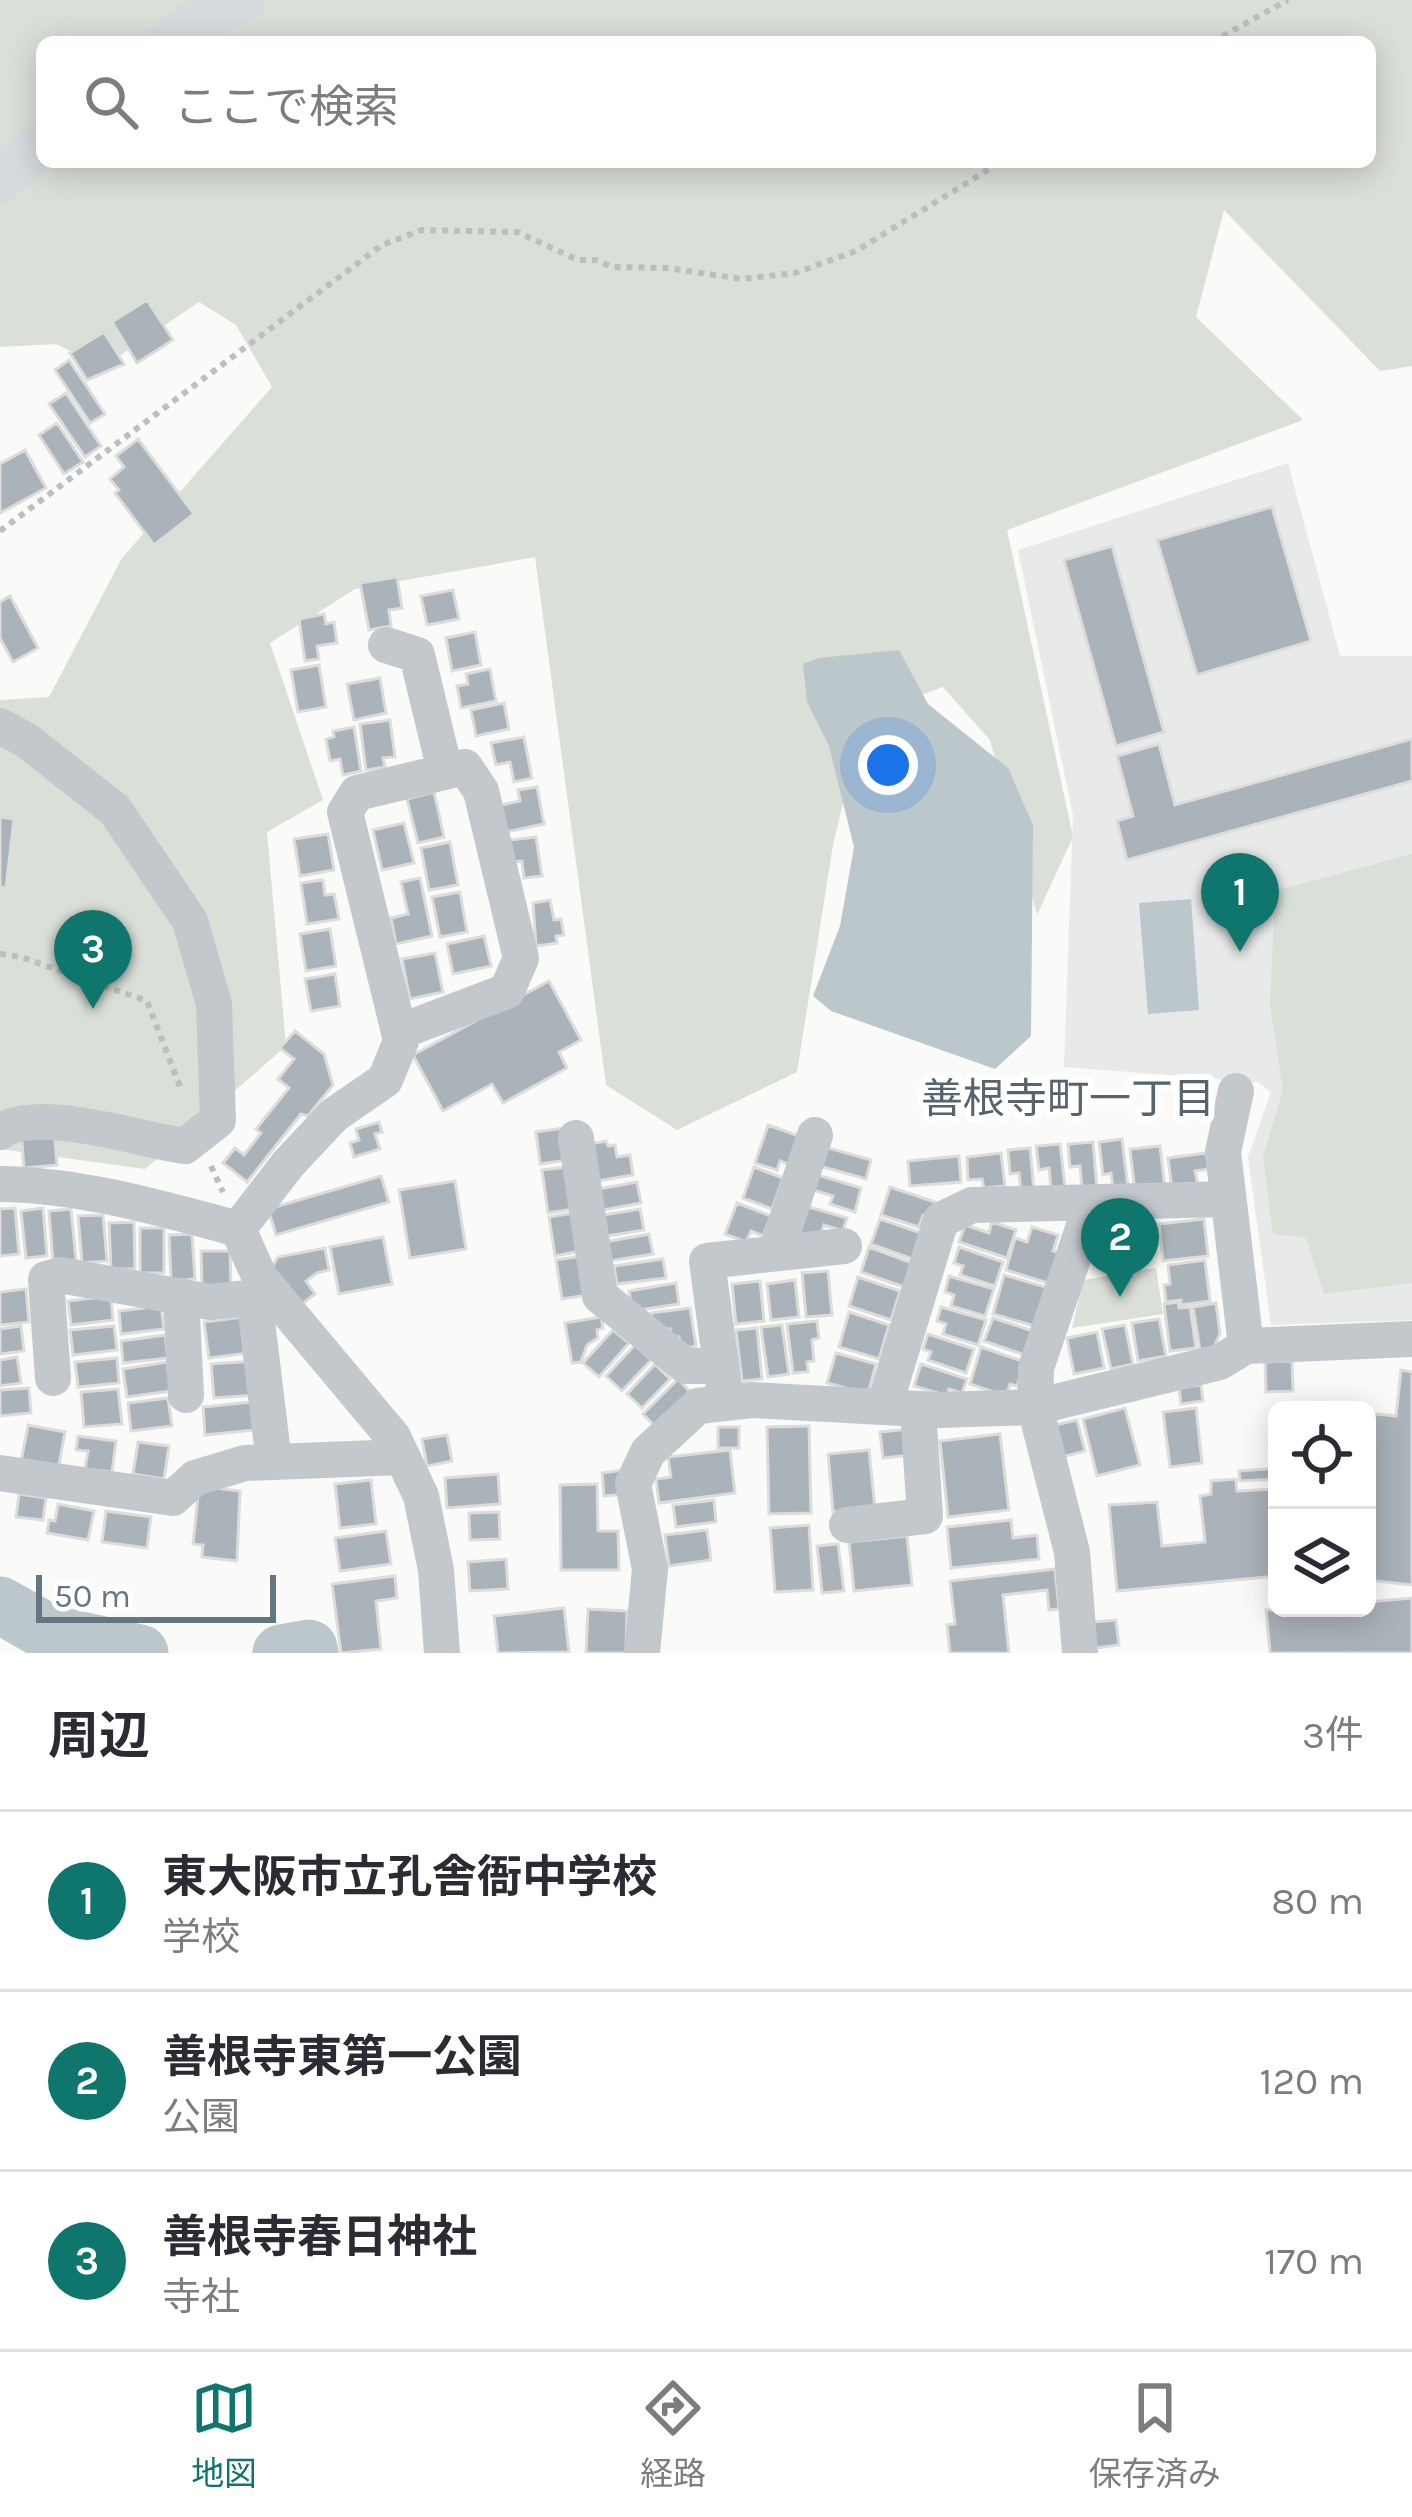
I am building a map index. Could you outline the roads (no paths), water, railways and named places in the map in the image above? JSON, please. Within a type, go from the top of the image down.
[{"type":"main road","points":[[177,36],[243,0]]},
{"type":"main road","points":[[0,180],[36,149]]},
{"type":"street","points":[[386,645],[417,655],[446,771]]},
{"type":"street","points":[[0,726],[26,740],[115,810],[190,921],[214,1004],[218,1120],[185,1146],[135,1139],[70,1121],[9,1125],[0,1132]]},
{"type":"street","points":[[238,1229],[288,1164],[334,1115],[386,1080],[401,1041],[345,812],[357,793],[465,767],[481,791],[521,958],[507,991],[399,1032]]},
{"type":"street","points":[[1236,1090],[1223,1152],[1246,1346]]},
{"type":"street","points":[[776,1253],[814,1135]]},
{"type":"street","points":[[576,1138],[600,1296],[686,1366],[721,1366]]},
{"type":"street","points":[[0,1184],[43,1185],[238,1229]]},
{"type":"street","points":[[847,1525],[925,1516],[901,1408],[941,1220],[972,1205],[1228,1199]]},
{"type":"street","points":[[1080,1653],[1072,1552],[1035,1407],[1036,1369],[1092,1202]]},
{"type":"street","points":[[238,1229],[264,1296],[274,1462]]},
{"type":"street","points":[[726,1403],[707,1261],[844,1246]]},
{"type":"street","points":[[53,1378],[46,1279],[60,1275],[210,1302],[264,1296]]},
{"type":"street","points":[[181,1296],[186,1395]]},
{"type":"street","points":[[264,1296],[393,1437],[421,1496],[436,1570],[442,1653]]},
{"type":"street","points":[[642,1653],[650,1569],[633,1484],[648,1452],[698,1406],[752,1400],[901,1408],[1035,1407],[1220,1362],[1246,1346],[1412,1339]]},
{"type":"street","points":[[0,1473],[173,1498],[195,1478],[245,1463],[402,1457]]},
{"type":"waterway","points":[[0,1605],[49,1633],[140,1653]]},
{"type":"waterway","points":[[281,1653],[309,1648],[310,1653]]},
{"type":"place","name":"東大阪市立孔舎衙中学校","points":[[1240,952]]},
{"type":"place","name":"善根寺春日神社","points":[[93,1009]]},
{"type":"place","name":"善根寺東第一公園","points":[[1120,1297]]},
{"type":"district","name":"善根寺町一丁目","points":[[1068,1098]]}]
